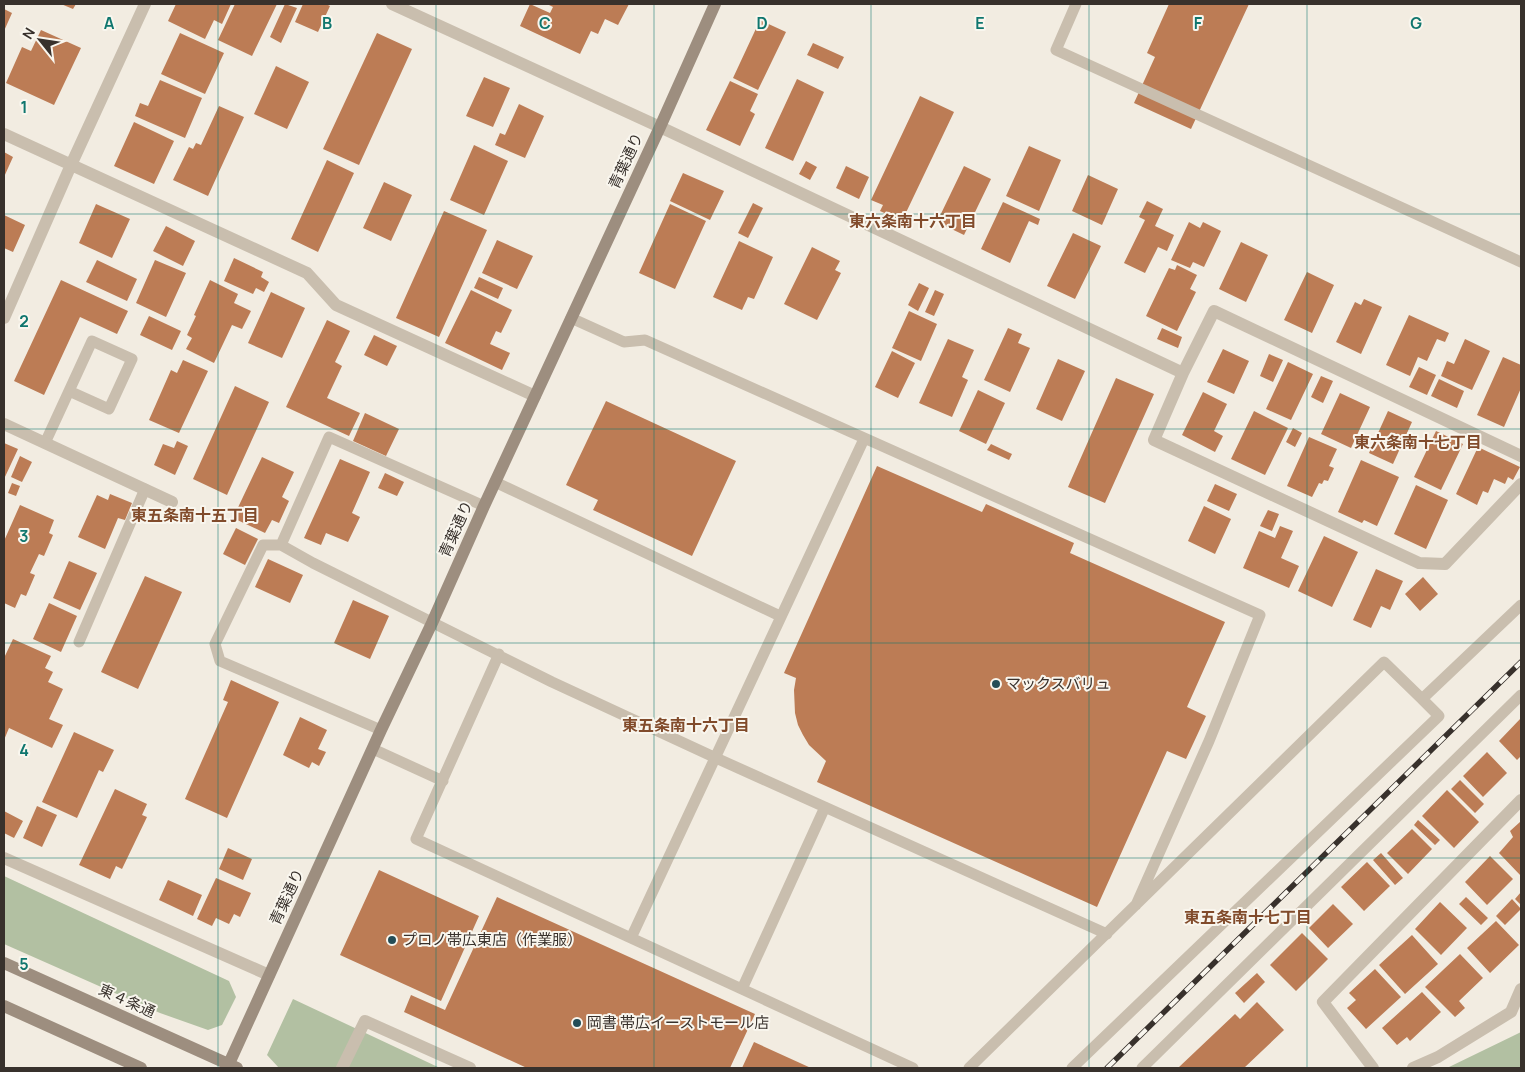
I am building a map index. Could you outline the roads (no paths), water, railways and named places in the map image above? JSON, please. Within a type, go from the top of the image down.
[{"type":"street","points":[[4,318],[71,165],[145,4]]},
{"type":"street","points":[[392,4],[660,127],[1183,373]]},
{"type":"street","name":"青葉通り","points":[[231,1067],[269,975],[715,4]]},
{"type":"street","points":[[4,134],[308,272],[336,306],[535,396]]},
{"type":"street","points":[[1521,456],[1214,311],[1183,373],[1154,440],[1420,563],[1445,564],[1521,484]]},
{"type":"street","points":[[4,424],[172,502]]},
{"type":"street","points":[[1373,1068],[1323,1002],[1521,800]]},
{"type":"street","points":[[4,858],[269,975]]},
{"type":"street","name":"東４条通","points":[[4,963],[231,1067]]},
{"type":"street","points":[[1412,1068],[1438,1057],[1511,1012],[1521,989]]},
{"type":"street","points":[[4,1006],[141,1068]]},
{"type":"street","points":[[342,1068],[365,1021],[470,1068]]},
{"type":"lane","points":[[1076,4],[1056,50],[1521,262]]},
{"type":"lane","points":[[571,318],[624,342],[645,340],[1260,615],[1209,741],[1136,906]]},
{"type":"lane","points":[[45,443],[92,341],[132,359],[109,409],[69,391]]},
{"type":"lane","points":[[281,545],[329,437],[484,506]]},
{"type":"lane","points":[[631,938],[864,439]]},
{"type":"lane","points":[[495,482],[780,616]]},
{"type":"lane","points":[[79,642],[145,489]]},
{"type":"lane","points":[[381,730],[220,661],[215,644],[263,545],[281,545],[313,563],[552,682],[716,758],[1108,934]]},
{"type":"lane","points":[[1422,699],[1521,605]]},
{"type":"lane","points":[[499,654],[416,839],[913,1068]]},
{"type":"lane","points":[[969,1068],[1384,662],[1438,716],[1072,1068]]},
{"type":"lane","points":[[1142,1068],[1521,695]]},
{"type":"lane","points":[[373,749],[443,781]]},
{"type":"lane","points":[[742,989],[825,807]]},
{"type":"railway","points":[[1107,1068],[1521,662]]},
{"type":"place","name":"マックスバリュ","points":[[996,684]]},
{"type":"place","name":"プロノ帯広東店（作業服）","points":[[392,940]]},
{"type":"place","name":"岡書 帯広イーストモール店","points":[[577,1023]]},
{"type":"district","name":"東六条南十六丁目","points":[[913,221]]},
{"type":"district","name":"東六条南十七丁目","points":[[1418,442]]},
{"type":"district","name":"東五条南十五丁目","points":[[195,515]]},
{"type":"district","name":"東五条南十六丁目","points":[[686,725]]},
{"type":"district","name":"東五条南十七丁目","points":[[1248,917]]}]
